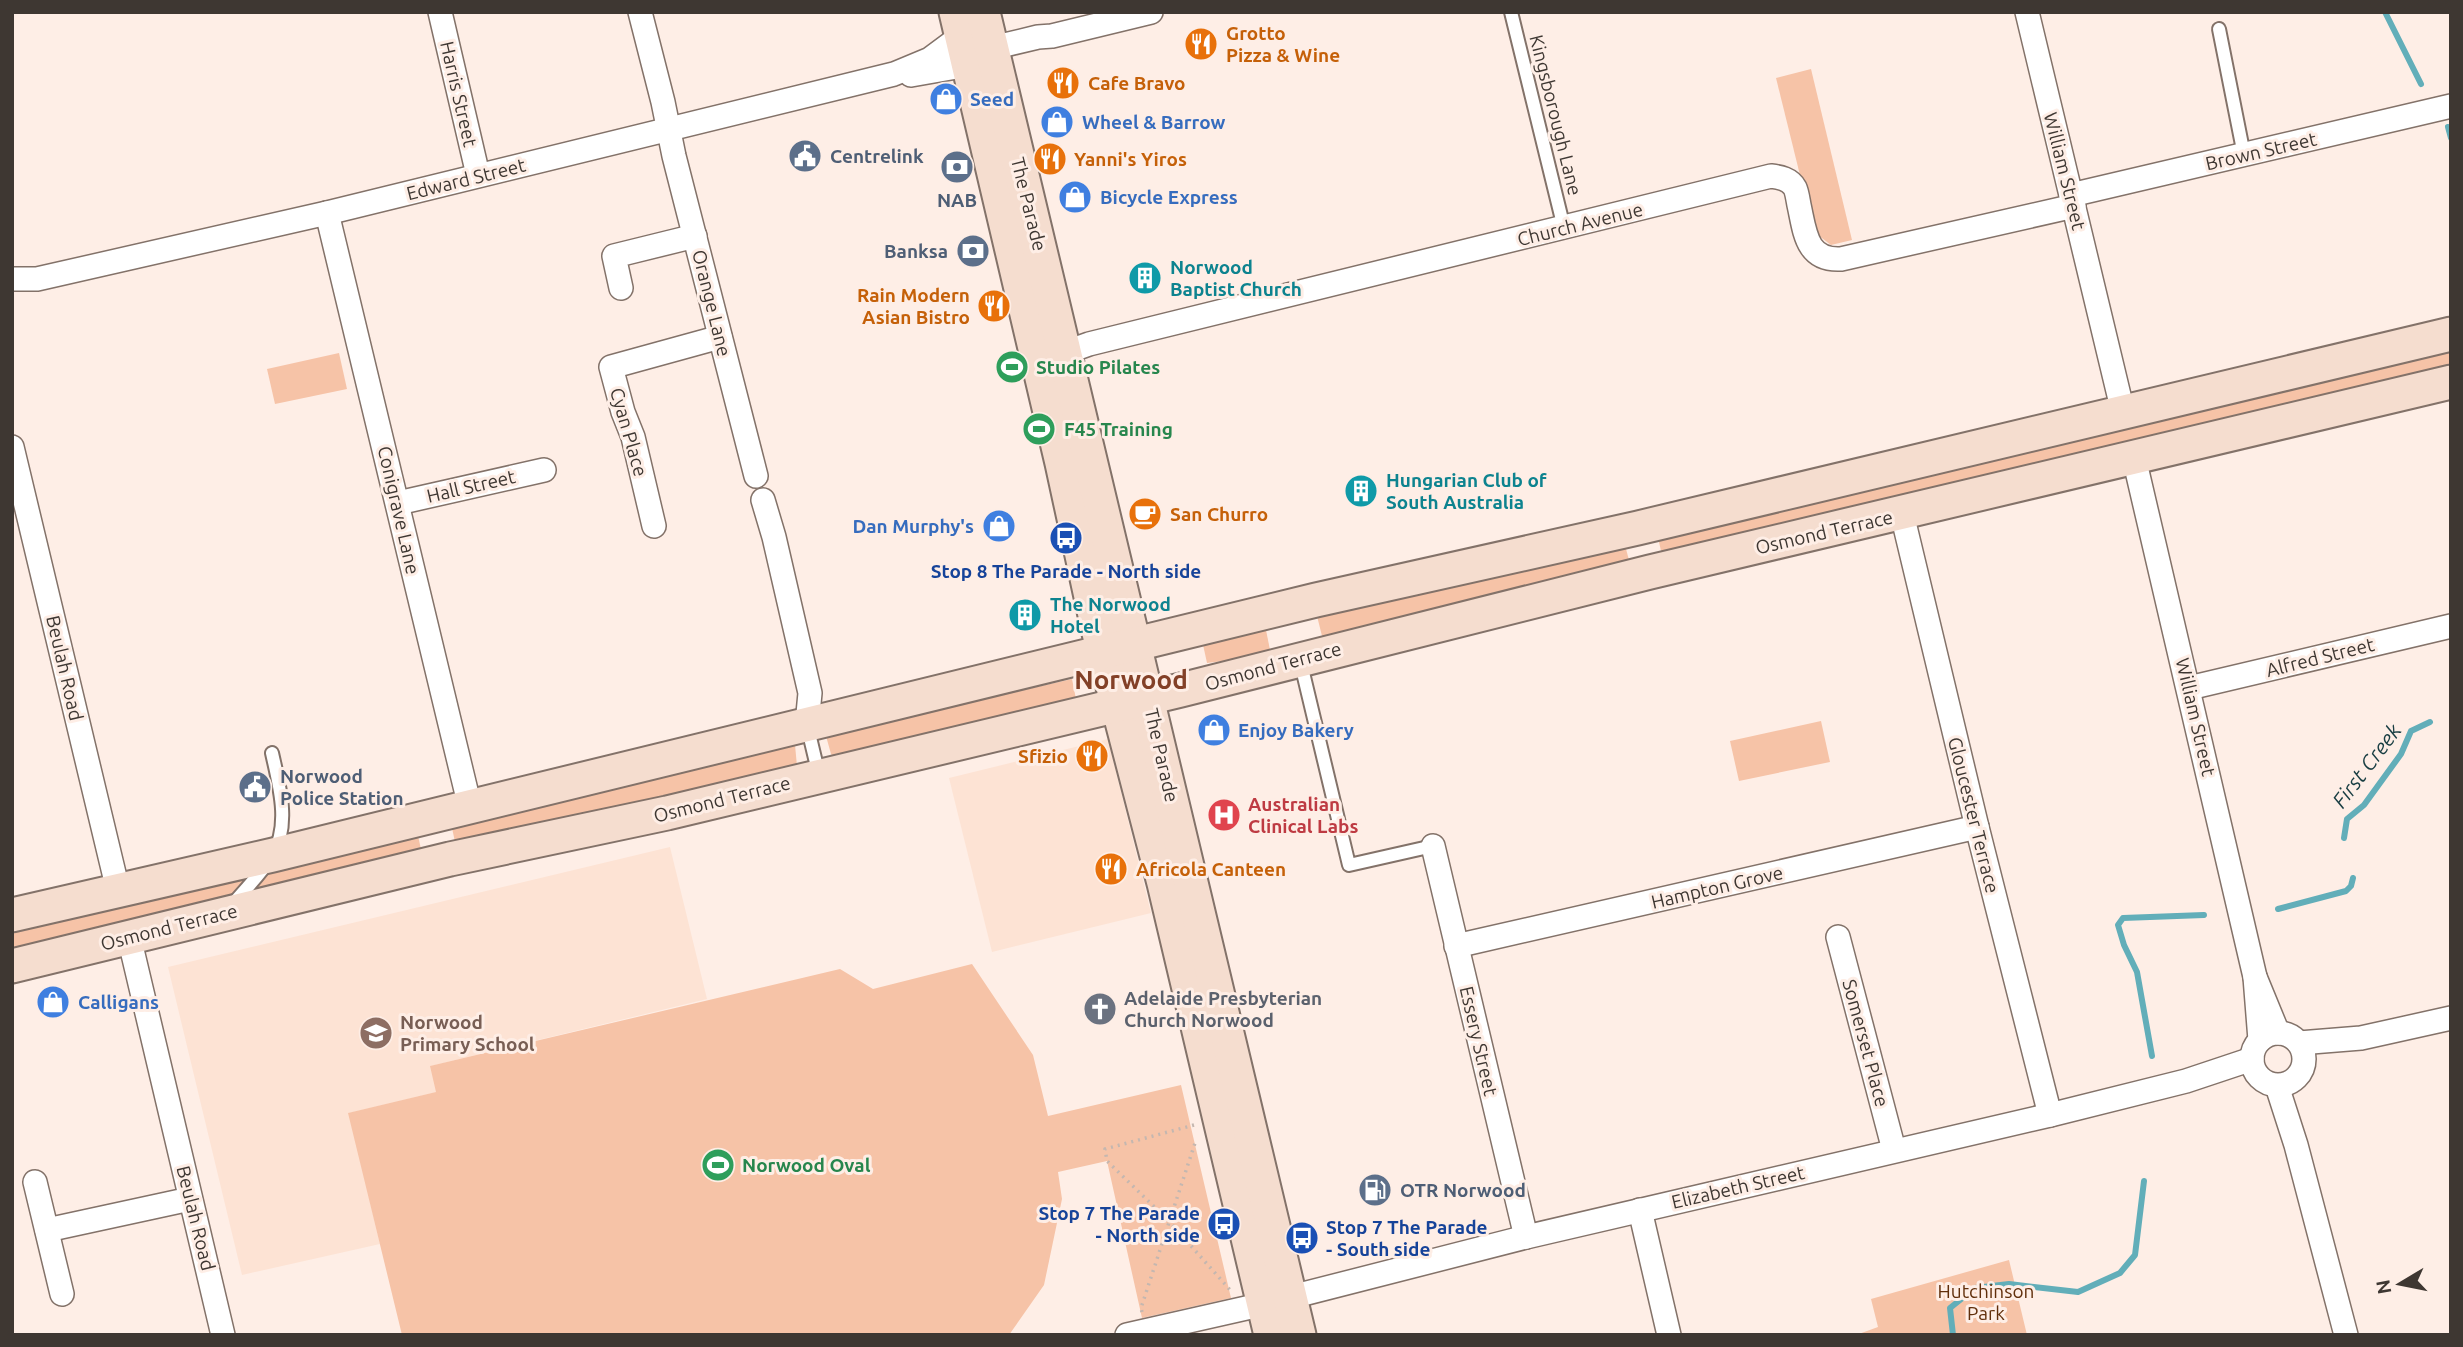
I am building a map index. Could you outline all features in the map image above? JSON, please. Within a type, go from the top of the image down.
[{"type":"street","name":"Harris Street","points":[[440,12],[478,175]]},
{"type":"street","name":"Orange Lane","points":[[640,12],[756,476]]},
{"type":"street","name":"The Parade","points":[[983,12],[975,47],[1208,1007],[1265,1308],[1299,1335]]},
{"type":"street","name":"William Street","points":[[2027,12],[2123,412]]},
{"type":"street","name":"Edward Street","points":[[12,279],[37,279],[327,213],[894,74],[915,75],[975,47],[1052,36],[1140,14]]},
{"type":"street","name":"Brown Street","points":[[2073,201],[2244,155],[2451,106]]},
{"type":"street","name":"Church Avenue","points":[[1052,357],[1089,344],[1771,176],[1784,178],[1795,188],[1807,239],[1816,252],[1828,260],[2073,201]]},
{"type":"street","name":"Conigrave Lane","points":[[327,213],[470,807]]},
{"type":"street","points":[[621,288],[614,256],[695,236]]},
{"type":"street","name":"Edward Street","points":[[12,292],[37,279]]},
{"type":"street","points":[[12,915],[274,855],[1315,600],[1638,528],[2451,334]]},
{"type":"street","name":"Cyan Place","points":[[654,526],[633,437],[611,367],[720,337]]},
{"type":"street","name":"Osmond Terrace","points":[[12,965],[463,856],[667,813],[1650,572],[2451,382]]},
{"type":"street","name":"Beulah Road","points":[[12,447],[118,890]]},
{"type":"street","name":"William Street","points":[[2134,458],[2255,977],[2275,1052]]},
{"type":"street","name":"Hall Street","points":[[398,503],[544,470]]},
{"type":"street","points":[[763,500],[810,693],[807,724]]},
{"type":"street","name":"Gloucester Terrace","points":[[1902,514],[2050,1115]]},
{"type":"street","points":[[1638,528],[1650,572]]},
{"type":"street","name":"Alfred Street","points":[[2189,688],[2451,625]]},
{"type":"street","name":"Hampton Grove","points":[[1456,946],[1977,827]]},
{"type":"street","name":"Essery Street","points":[[1433,846],[1526,1237]]},
{"type":"street","name":"Beulah Road","points":[[129,937],[223,1335]]},
{"type":"street","name":"Somerset Place","points":[[1838,937],[1894,1150]]},
{"type":"street","name":"Elizabeth Street","points":[[1127,1335],[1265,1308],[1526,1237],[2050,1115],[2186,1081],[2275,1052],[2361,1038],[2451,1018]]},
{"type":"street","points":[[2275,1052],[2300,1074],[2284,1084],[2266,1083],[2275,1052]]},
{"type":"street","points":[[2284,1084],[2297,1146],[2346,1335]]},
{"type":"street","points":[[35,1182],[62,1294]]},
{"type":"street","points":[[47,1230],[190,1199]]},
{"type":"street","points":[[1640,1210],[1669,1335]]},
{"type":"lane","name":"Kingsborough Lane","points":[[1511,12],[1564,228]]},
{"type":"lane","points":[[2219,29],[2244,155]]},
{"type":"lane","points":[[1300,659],[1349,865],[1433,846]]},
{"type":"lane","points":[[807,724],[819,776]]},
{"type":"lane","points":[[226,912],[274,855],[282,826],[282,798],[272,753]]},
{"type":"path","points":[[1195,1125],[1105,1149],[1107,1161],[1265,1308]]},
{"type":"path","points":[[1143,1318],[1141,1308],[1197,1138]]},
{"type":"shaded area","points":[[1108,739],[1151,913],[992,952],[949,778]]},
{"type":"shaded area","name":"Norwood Primary School","points":[[670,847],[707,999],[431,1066],[437,1092],[349,1113],[380,1244],[242,1275],[168,967]]},
{"type":"green space","points":[[1811,69],[1852,240],[1831,245],[1814,232],[1776,78]]},
{"type":"green space","points":[[2451,340],[2451,374],[1662,555],[1658,538]]},
{"type":"green space","points":[[339,353],[347,389],[275,404],[267,369]]},
{"type":"green space","points":[[1625,545],[1630,564],[1324,644],[1316,612]]},
{"type":"green space","points":[[1265,625],[1271,655],[1207,663],[1202,640]]},
{"type":"green space","points":[[1072,679],[1076,699],[835,759],[826,736],[943,701],[1019,691]]},
{"type":"green space","points":[[1821,721],[1830,762],[1739,781],[1730,741]]},
{"type":"green space","points":[[795,745],[797,766],[457,851],[450,819]]},
{"type":"green space","points":[[416,827],[423,858],[242,899],[274,862]]},
{"type":"green space","points":[[255,870],[221,907],[12,957],[12,924]]},
{"type":"green space","name":"Norwood Oval","points":[[972,964],[1033,1055],[1048,1116],[1181,1085],[1231,1298],[1142,1318],[1107,1161],[1058,1172],[1062,1199],[1044,1285],[1009,1335],[402,1335],[348,1113],[436,1092],[430,1066],[840,969],[873,989]]},
{"type":"green space","name":"Hutchinson Park","points":[[2009,1260],[2027,1335],[1856,1335],[1878,1327],[1871,1299]]},
{"type":"waterway","name":"First Creek","points":[[2385,12],[2421,84]]},
{"type":"waterway","name":"First Creek","points":[[2448,127],[2451,138]]},
{"type":"waterway","name":"First Creek","points":[[2344,838],[2347,819],[2364,805],[2401,754],[2411,731],[2430,722]]},
{"type":"waterway","name":"First Creek","points":[[2278,909],[2346,891],[2353,878]]},
{"type":"waterway","name":"First Creek","points":[[2152,1056],[2137,972],[2118,925],[2123,918],[2204,915]]},
{"type":"waterway","name":"First Creek","points":[[1953,1335],[1950,1308],[1975,1288],[2009,1284],[2078,1292],[2120,1273],[2135,1255],[2144,1181]]},
{"type":"place","name":"Grotto Pizza & Wine","points":[[1201,44]]},
{"type":"place","name":"Cafe Bravo","points":[[1063,83]]},
{"type":"place","name":"Seed","points":[[946,99]]},
{"type":"place","name":"Wheel & Barrow","points":[[1057,122]]},
{"type":"place","name":"Centrelink","points":[[805,156]]},
{"type":"place","name":"Yanni's Yiros","points":[[1050,159]]},
{"type":"place","name":"NAB","points":[[957,167]]},
{"type":"place","name":"Bicycle Express","points":[[1075,197]]},
{"type":"place","name":"Banksa","points":[[973,251]]},
{"type":"place","name":"Norwood Baptist Church","points":[[1145,278]]},
{"type":"place","name":"Rain Modern Asian Bistro","points":[[994,306]]},
{"type":"place","name":"Studio Pilates","points":[[1012,367]]},
{"type":"place","name":"F45 Training","points":[[1039,429]]},
{"type":"place","name":"Hungarian Club of South Australia","points":[[1361,491]]},
{"type":"place","name":"San Churro","points":[[1145,514]]},
{"type":"place","name":"Dan Murphy's","points":[[999,526]]},
{"type":"place","name":"Stop 8 The Parade - North side","points":[[1066,538]]},
{"type":"place","name":"The Norwood Hotel","points":[[1025,615]]},
{"type":"place","name":"Enjoy Bakery","points":[[1214,730]]},
{"type":"place","name":"Sfizio","points":[[1092,756]]},
{"type":"place","name":"Norwood Police Station","points":[[255,787]]},
{"type":"place","name":"Australian Clinical Labs","points":[[1224,815]]},
{"type":"place","name":"Africola Canteen","points":[[1111,869]]},
{"type":"place","name":"Calligans","points":[[53,1002]]},
{"type":"place","name":"Adelaide Presbyterian Church Norwood","points":[[1100,1009]]},
{"type":"place","name":"Norwood Primary School","points":[[376,1033]]},
{"type":"place","name":"Norwood Oval","points":[[718,1165]]},
{"type":"place","name":"OTR Norwood","points":[[1375,1190]]},
{"type":"place","name":"Stop 7 The Parade - North side","points":[[1224,1224]]},
{"type":"place","name":"Stop 7 The Parade - South side","points":[[1302,1238]]},
{"type":"district","name":"Norwood","points":[[1131,680]]}]
